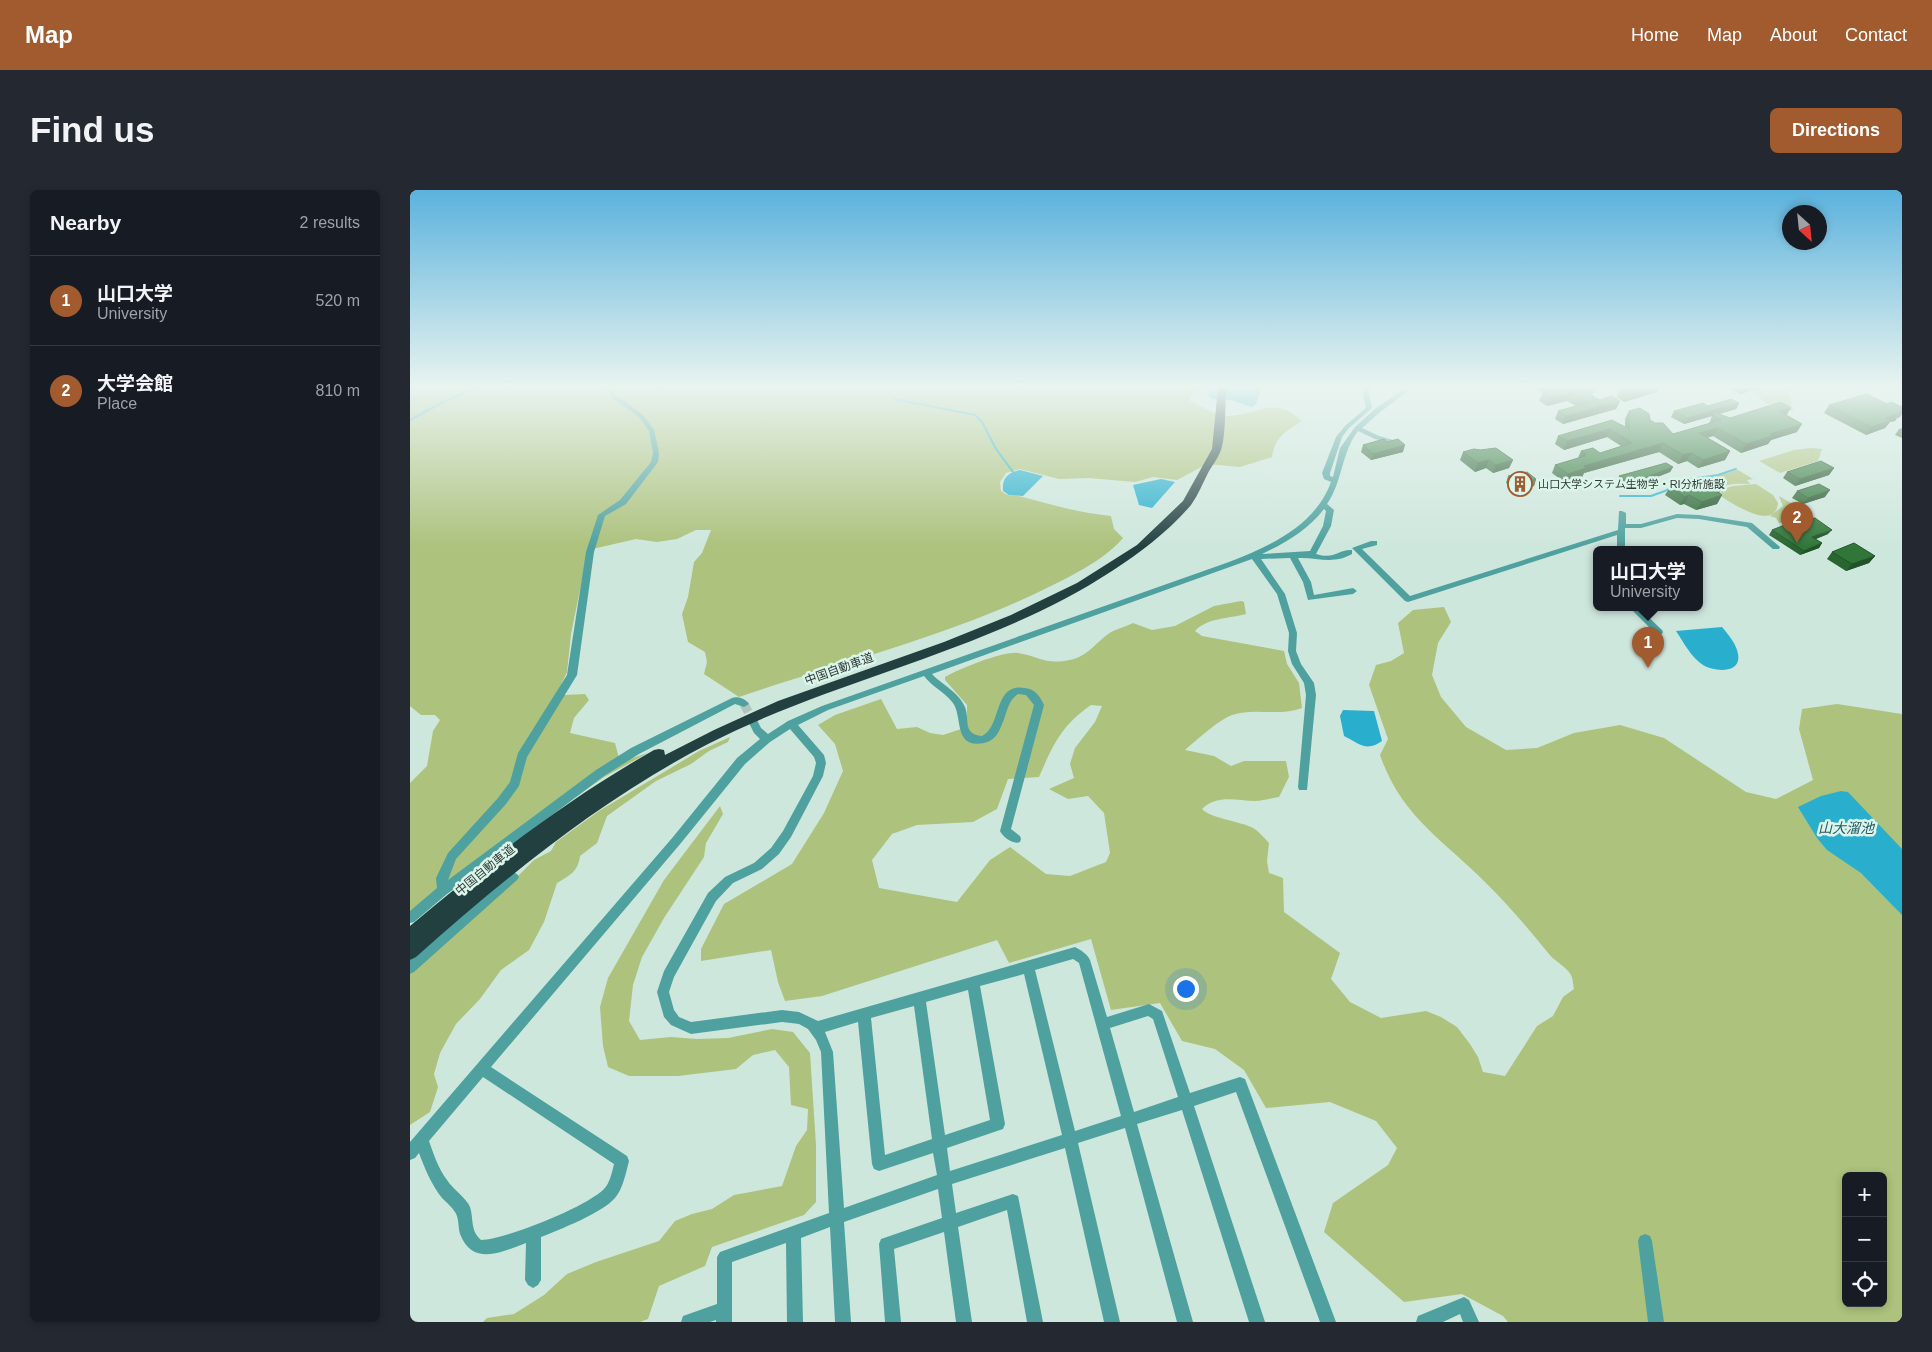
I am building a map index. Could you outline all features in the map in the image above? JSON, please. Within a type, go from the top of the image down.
[{"type":"highway","name":"中国自動車道","points":[[410,936],[510,853],[563,814],[648,760],[698,733],[782,695],[956,634],[1015,610],[1066,586],[1110,559],[1147,530],[1187,488],[1207,451],[1210,441]]},
{"type":"highway","name":"中国自動車道","points":[[410,952],[476,895],[558,830],[656,767],[736,725],[786,703],[1021,617],[1072,591],[1117,564],[1157,533],[1196,489],[1211,464],[1219,441]]},
{"type":"street","points":[[442,890],[442,878],[452,856],[502,801],[515,783],[522,756],[572,675],[574,648],[592,545],[602,514],[623,502],[654,462],[656,450],[654,441]]},
{"type":"street","points":[[1335,481],[1327,477],[1326,473],[1338,441]]},
{"type":"street","points":[[410,1153],[677,840],[741,761],[767,738],[825,708],[1255,556],[1292,535],[1306,524],[1323,505],[1335,481],[1344,447],[1348,441]]},
{"type":"street","points":[[1310,554],[1316,548],[1327,526],[1330,510],[1323,505]]},
{"type":"street","points":[[1621,546],[1622,513]]},
{"type":"street","points":[[1374,543],[1356,548],[1408,599],[1622,529],[1677,516],[1699,517],[1748,526],[1776,547]]},
{"type":"street","points":[[1255,556],[1310,554],[1330,559],[1338,558],[1349,552]]},
{"type":"street","points":[[1255,556],[1255,559],[1282,594],[1292,633],[1292,651],[1297,664],[1309,683],[1311,695],[1303,787]]},
{"type":"street","points":[[1293,556],[1307,582],[1311,598],[1354,591]]},
{"type":"street","points":[[1637,611],[1659,632]]},
{"type":"street","points":[[926,672],[929,677],[953,696],[960,706],[963,728],[967,735],[974,739],[982,740],[996,730],[1007,698],[1014,692],[1032,692],[1037,697],[1039,705],[1005,831],[1016,840]]},
{"type":"street","points":[[410,918],[442,890],[600,773],[634,751],[735,700],[744,704]]},
{"type":"street","points":[[754,723],[757,730],[767,738]]},
{"type":"street","points":[[791,724],[819,755],[821,763],[818,776],[787,834],[775,851],[758,866],[729,880],[712,897],[668,975],[663,992],[664,1003],[668,1013],[675,1021],[691,1028],[795,1016],[806,1020],[816,1028],[823,1038],[827,1052],[843,1322]]},
{"type":"street","points":[[410,968],[513,877]]},
{"type":"street","points":[[816,1028],[1075,953],[1084,960],[1185,1322]]},
{"type":"street","points":[[1028,967],[1112,1322]]},
{"type":"street","points":[[864,1014],[879,1164],[998,1124],[973,983]]},
{"type":"street","points":[[919,998],[964,1322]]},
{"type":"street","points":[[1103,1024],[1150,1010],[1158,1015],[1257,1322]]},
{"type":"street","points":[[422,1138],[434,1174],[446,1193],[463,1209],[464,1225],[470,1240],[482,1248],[497,1246],[534,1232],[602,1201],[612,1192],[622,1161],[482,1069]]},
{"type":"street","points":[[689,1322],[724,1315],[725,1257],[837,1216],[944,1180],[1240,1084],[1328,1322]]},
{"type":"street","points":[[893,1322],[886,1244],[1014,1201],[1035,1322]]},
{"type":"street","points":[[533,1280],[534,1232]]},
{"type":"street","points":[[793,1232],[795,1322]]},
{"type":"street","points":[[1645,1241],[1656,1322]]},
{"type":"street","points":[[1424,1322],[1464,1305],[1471,1322]]},
{"type":"green space","points":[[410,441],[1278,441],[1272,457],[1240,467],[1207,464],[1177,480],[1153,477],[1135,482],[1088,478],[1059,479],[1020,469],[1006,473],[1000,482],[1001,491],[1004,493],[1077,511],[1111,516],[1114,529],[1123,538],[1092,564],[1019,601],[901,646],[739,697],[704,674],[707,662],[705,652],[688,642],[682,614],[688,597],[694,562],[702,553],[711,530],[696,530],[677,539],[657,542],[636,539],[588,550],[571,634],[567,672],[559,689],[565,695],[585,694],[589,700],[574,718],[570,733],[615,743],[620,762],[648,753],[604,777],[410,915],[410,783],[427,766],[433,731],[440,720],[435,715],[421,715],[410,706]]},
{"type":"green space","points":[[1822,449],[1818,461],[1780,473],[1759,461],[1794,450]]},
{"type":"green space","points":[[1738,470],[1753,479],[1747,480],[1750,484],[1728,485],[1713,491],[1694,479],[1717,476]]},
{"type":"green space","points":[[1756,484],[1773,495],[1778,503],[1775,512],[1769,515],[1752,513],[1719,495],[1723,489],[1733,486]]},
{"type":"green space","points":[[1779,496],[1816,518],[1813,521],[1804,519],[1779,523],[1776,518],[1770,516],[1783,506]]},
{"type":"green space","points":[[1244,602],[1246,614],[1206,623],[1195,631],[1202,636],[1284,651],[1287,664],[1299,683],[1302,708],[1284,712],[1249,712],[1232,715],[1214,726],[1185,750],[1214,756],[1231,766],[1244,761],[1286,761],[1289,777],[1279,797],[1258,801],[1227,799],[1214,801],[1202,809],[1211,815],[1251,827],[1269,843],[1267,861],[1269,873],[1283,878],[1284,912],[1340,953],[1331,979],[1350,1002],[1381,1018],[1426,1011],[1441,1017],[1457,1027],[1470,1044],[1478,1057],[1483,1072],[1505,1076],[1537,1026],[1553,1016],[1563,997],[1574,989],[1572,978],[1569,972],[1551,957],[1494,891],[1411,811],[1399,795],[1389,776],[1380,755],[1388,739],[1369,685],[1376,665],[1391,661],[1404,653],[1398,623],[1413,610],[1444,607],[1451,622],[1438,643],[1432,675],[1441,697],[1466,727],[1506,750],[1537,748],[1574,733],[1620,725],[1664,738],[1746,792],[1776,799],[1813,780],[1799,729],[1802,709],[1837,704],[1902,714],[1902,1322],[1508,1322],[1503,1316],[1462,1294],[1404,1302],[1324,1232],[1333,1203],[1388,1165],[1397,1148],[1376,1121],[1330,1102],[1266,1108],[1244,1070],[1215,1049],[1182,1041],[1160,1003],[1111,1010],[1091,939],[1009,963],[997,940],[822,996],[785,1001],[778,982],[771,950],[701,961],[701,949],[724,904],[792,864],[824,813],[843,771],[835,744],[818,725],[835,715],[881,699],[897,729],[917,727],[930,733],[943,735],[961,729],[967,719],[967,705],[945,680],[945,677],[981,661],[1011,653],[1057,662],[1074,659],[1088,651],[1111,632],[1133,623],[1152,630],[1175,626],[1214,606]],"holes":[[[1091,705],[1102,706],[1095,722],[1075,748],[1070,764],[1074,778],[1049,789],[1068,799],[1088,796],[1104,813],[1110,853],[1106,862],[1070,876],[1046,874],[1010,847],[990,860],[957,902],[879,888],[872,860],[892,834],[917,825],[973,822],[997,809],[1008,779],[1039,777],[1059,737],[1072,721]]]},
{"type":"green space","points":[[730,737],[728,742],[709,751],[691,764],[656,781],[607,816],[597,843],[580,856],[577,866],[572,873],[557,883],[544,922],[529,950],[501,970],[480,999],[456,1024],[440,1053],[434,1074],[438,1087],[430,1112],[410,1125],[410,962],[507,887],[534,860],[551,851],[556,842],[599,811],[699,751]]},
{"type":"green space","points":[[720,806],[723,814],[706,843],[704,857],[664,918],[642,957],[633,985],[629,1021],[640,1040],[671,1037],[697,1039],[728,1038],[772,1029],[793,1032],[810,1053],[816,1145],[816,1202],[804,1215],[712,1247],[705,1266],[659,1286],[648,1319],[640,1322],[483,1322],[487,1318],[514,1314],[544,1295],[567,1274],[596,1262],[659,1241],[675,1221],[712,1209],[734,1195],[782,1186],[796,1146],[807,1130],[808,1109],[791,1105],[789,1067],[775,1050],[753,1055],[736,1069],[678,1076],[629,1076],[608,1067],[603,1046],[600,1007],[608,978],[664,880]]},
{"type":"water","points":[[1020,470],[1043,476],[1023,496],[1009,495],[1003,491],[1005,479],[1009,474]]},
{"type":"water","points":[[1161,479],[1175,482],[1152,508],[1139,505],[1133,485]]},
{"type":"water","points":[[1722,627],[1734,643],[1738,654],[1736,665],[1726,670],[1714,669],[1699,662],[1688,650],[1676,631]]},
{"type":"water","points":[[1343,710],[1374,711],[1382,741],[1372,746],[1363,746],[1344,736],[1340,716]]},
{"type":"water","name":"山大溜池","points":[[1841,791],[1848,792],[1902,849],[1902,915],[1861,873],[1827,850],[1817,838],[1798,807],[1821,796]]},
{"type":"building","points":[[1378,441],[1400,441],[1405,445],[1373,454],[1363,445]]},
{"type":"building","points":[[1629,441],[1712,441],[1730,451],[1703,460],[1691,453],[1683,455],[1663,443],[1584,466],[1586,468],[1568,474],[1555,465],[1585,456],[1583,455],[1586,454],[1581,451],[1593,448],[1600,453],[1632,443]]},
{"type":"building","points":[[1740,441],[1757,441],[1746,444]]},
{"type":"building","points":[[1496,448],[1513,460],[1496,465],[1489,460],[1478,463],[1463,452],[1474,449]]},
{"type":"building","points":[[1821,461],[1834,468],[1800,479],[1787,472]]},
{"type":"building","points":[[1666,463],[1673,467],[1647,477],[1626,481],[1619,476]]},
{"type":"building","points":[[1527,472],[1536,479],[1518,484],[1508,476]]},
{"type":"building","points":[[1694,479],[1713,485],[1721,490],[1717,492],[1722,495],[1702,502],[1689,495],[1685,497],[1670,487]]},
{"type":"building","points":[[1819,484],[1830,490],[1808,498],[1797,491]]},
{"type":"building","points":[[1815,518],[1832,530],[1812,537],[1822,543],[1804,551],[1772,530],[1800,519],[1804,522]]},
{"type":"building","points":[[1854,543],[1875,556],[1852,564],[1832,552]]},
{"type":"waterway","points":[[992,441],[1013,472]]},
{"type":"waterway","points":[[1620,496],[1651,496],[1665,491],[1684,480],[1718,475],[1736,469]]},
{"type":"tunnel","points":[[744,704],[754,723]]},
{"type":"place","name":"山口大学システム生物学・RI分析施設","points":[[1520,484]]},
{"type":"place","name":"大学会館","points":[[1797,543]]},
{"type":"place","name":"山口大学","points":[[1648,668]]}]
